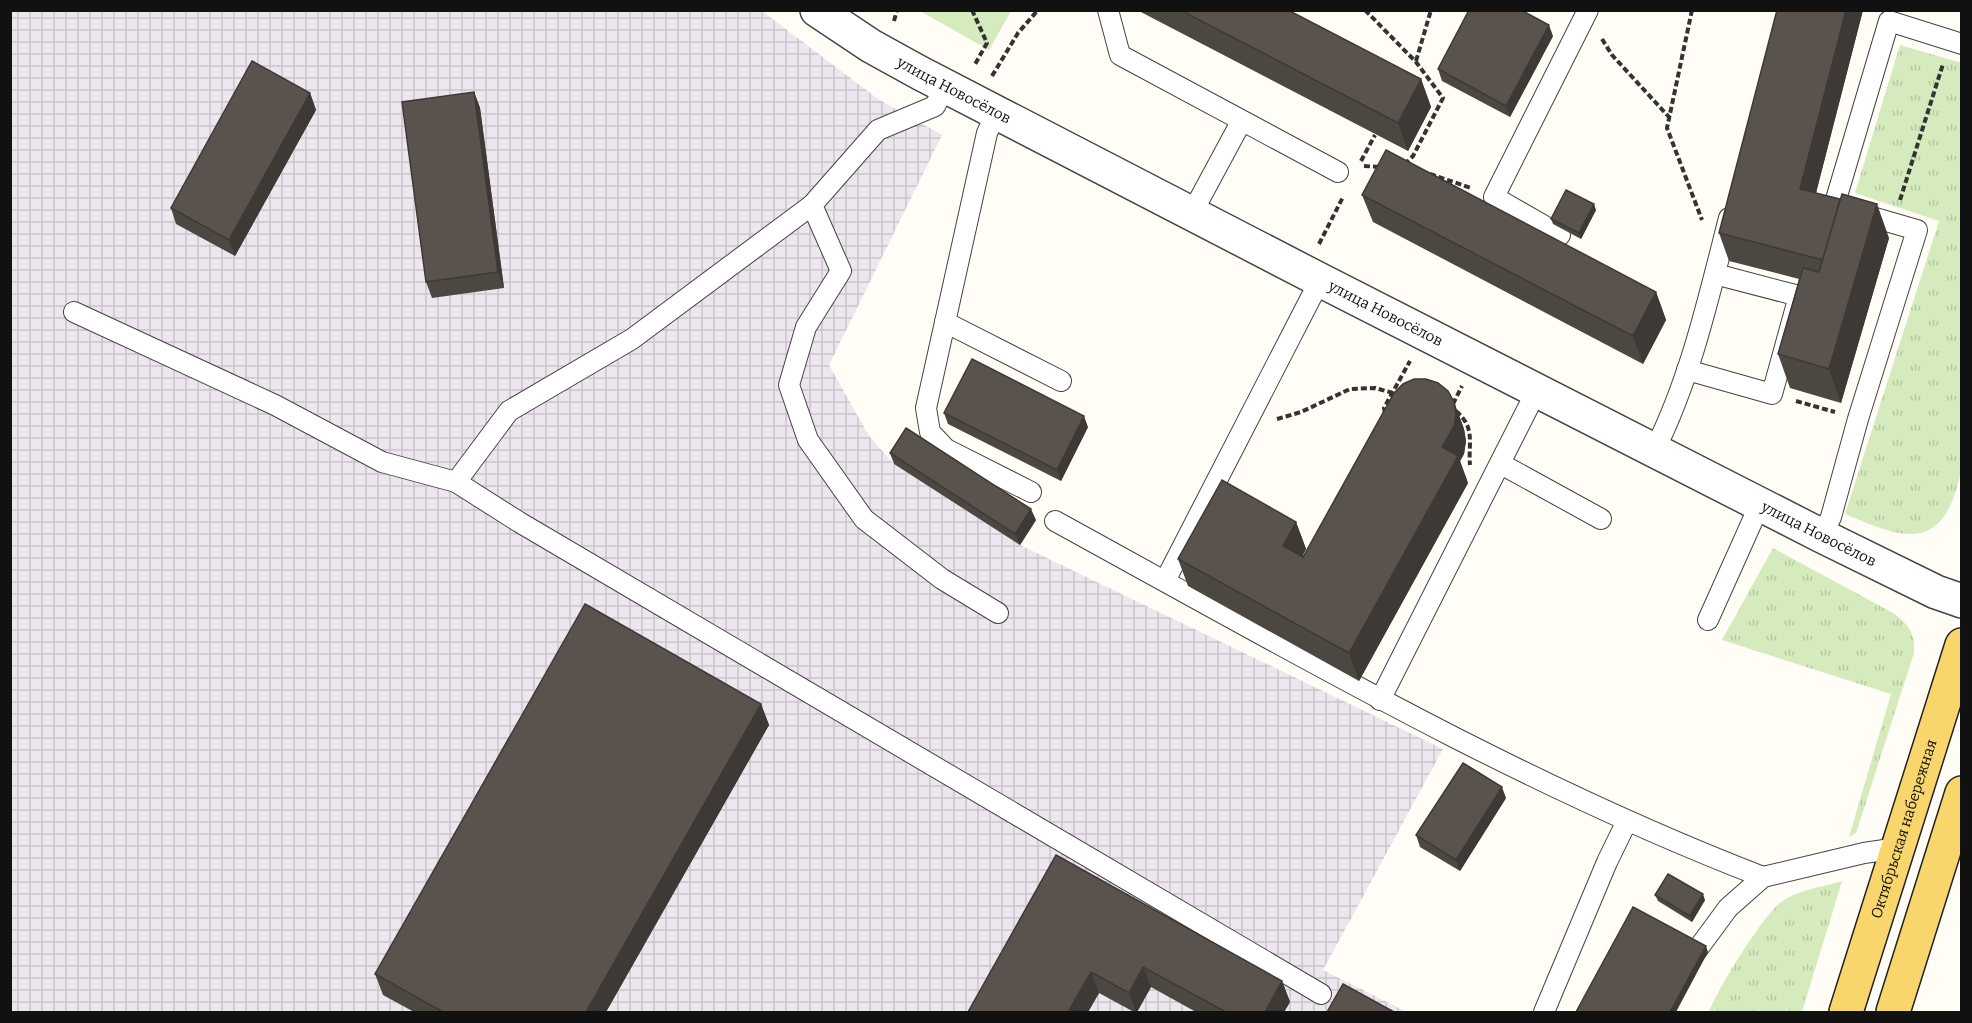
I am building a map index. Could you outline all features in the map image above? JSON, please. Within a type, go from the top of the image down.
[{"type":"main road","name":"Октябрьская набережная","points":[[1846,1012],[1962,645]]},
{"type":"main road","points":[[1893,1012],[1962,793]]},
{"type":"street","name":"улица Новосёлов","points":[[817,10],[872,46],[958,79],[996,113],[1822,536],[1936,592],[1962,601]]},
{"type":"lane","points":[[1108,10],[1120,55],[1338,172]]},
{"type":"lane","points":[[1560,235],[1494,197],[1587,14]]},
{"type":"lane","points":[[1822,536],[1831,518],[1858,419],[1917,231],[1834,206],[1889,21],[1956,42]]},
{"type":"lane","points":[[456,482],[509,411],[632,339],[812,205],[878,130],[935,106],[958,79]]},
{"type":"lane","points":[[996,113],[987,133],[926,408],[930,432],[946,449],[1030,492]]},
{"type":"lane","points":[[1192,213],[1242,122]]},
{"type":"lane","points":[[1655,449],[1664,432],[1687,370],[1735,197]]},
{"type":"lane","points":[[812,205],[840,271],[806,327],[789,385],[808,440],[864,519],[942,579],[998,613]]},
{"type":"lane","points":[[1687,370],[1772,394],[1799,296],[1716,268]]},
{"type":"lane","points":[[1165,581],[1320,280]]},
{"type":"lane","points":[[75,312],[275,405],[382,462],[456,482],[530,528],[1321,994]]},
{"type":"lane","points":[[945,322],[1061,381]]},
{"type":"lane","points":[[1380,700],[1537,390]]},
{"type":"lane","points":[[1501,464],[1601,519]]},
{"type":"lane","points":[[1708,620],[1760,504]]},
{"type":"lane","points":[[1055,521],[1380,700],[1627,821],[1763,877]]},
{"type":"lane","points":[[1544,1012],[1607,861],[1627,821]]},
{"type":"lane","points":[[1674,985],[1702,940],[1728,908],[1763,877],[1864,853],[1898,848]]},
{"type":"lane","points":[[1673,953],[1702,940]]},
{"type":"path","points":[[958,79],[987,43],[972,10]]},
{"type":"path","points":[[989,81],[1018,33],[1038,10]]},
{"type":"path","points":[[1365,10],[1416,62],[1443,98],[1413,156],[1404,165],[1415,169]]},
{"type":"path","points":[[1416,62],[1431,10]]},
{"type":"path","points":[[1692,10],[1667,128],[1716,268]]},
{"type":"path","points":[[1587,14],[1612,54],[1670,118]]},
{"type":"path","points":[[1893,224],[1956,42]]},
{"type":"path","points":[[1359,166],[1382,167]]},
{"type":"path","points":[[1426,173],[1494,197]]},
{"type":"path","points":[[1385,421],[1384,408],[1414,355]]},
{"type":"path","points":[[1451,407],[1465,382]]},
{"type":"path","points":[[1244,428],[1301,412],[1350,389],[1375,388],[1393,393]]},
{"type":"path","points":[[1772,394],[1858,419]]},
{"type":"path","points":[[1444,404],[1461,416],[1469,428],[1470,468],[1488,488]]},
{"type":"shaded area","points":[[10,11],[762,11],[878,99],[942,135],[829,365],[869,436],[894,464],[1020,545],[1443,749],[1323,970],[1407,1012],[11,1012]]},
{"type":"green space","points":[[920,11],[1011,11],[989,50]]},
{"type":"green space","points":[[1900,45],[1962,63],[1961,472],[1951,504],[1939,522],[1928,530],[1915,534],[1901,534],[1887,530],[1845,514],[1939,221],[1855,193]]},
{"type":"green space","points":[[1773,548],[1895,614],[1908,627],[1914,640],[1914,653],[1856,833],[1849,837],[1891,694],[1722,640]]},
{"type":"green space","points":[[1842,881],[1802,1012],[1709,1012],[1741,954],[1762,923],[1780,903],[1802,892]]},
{"type":"building","points":[[1180,10],[1288,10],[1421,79],[1398,123]]},
{"type":"building","points":[[1469,10],[1521,10],[1549,25],[1506,106],[1438,69]]},
{"type":"building","points":[[1777,10],[1846,10],[1800,189],[1840,199],[1823,260],[1719,233]]},
{"type":"building","points":[[252,61],[310,93],[229,240],[171,208]]},
{"type":"building","points":[[474,92],[498,272],[426,282],[402,102]]},
{"type":"building","points":[[1386,150],[1656,292],[1633,336],[1362,195]]},
{"type":"building","points":[[1566,190],[1594,204],[1579,233],[1551,219]]},
{"type":"building","points":[[1842,194],[1877,204],[1829,369],[1778,354],[1803,268],[1819,272]]},
{"type":"building","points":[[972,359],[1084,416],[1057,470],[944,413]]},
{"type":"building","points":[[1414,379],[1426,379],[1438,383],[1448,391],[1454,402],[1456,414],[1454,426],[1442,447],[1458,456],[1349,653],[1178,559],[1222,480],[1296,522],[1283,546],[1303,557],[1394,393],[1403,384]]},
{"type":"building","points":[[906,428],[1031,509],[1015,534],[890,453]]},
{"type":"building","points":[[585,604],[761,704],[586,1012],[443,1012],[375,974]]},
{"type":"building","points":[[1463,763],[1502,787],[1456,860],[1416,835]]},
{"type":"building","points":[[1056,855],[1282,981],[1265,1012],[1226,1012],[1143,967],[1129,993],[1091,972],[1068,1012],[968,1012]]},
{"type":"building","points":[[1668,874],[1703,894],[1690,916],[1655,895]]},
{"type":"building","points":[[1633,907],[1706,946],[1670,1012],[1576,1012]]},
{"type":"building","points":[[1343,984],[1394,1012],[1327,1012]]}]
